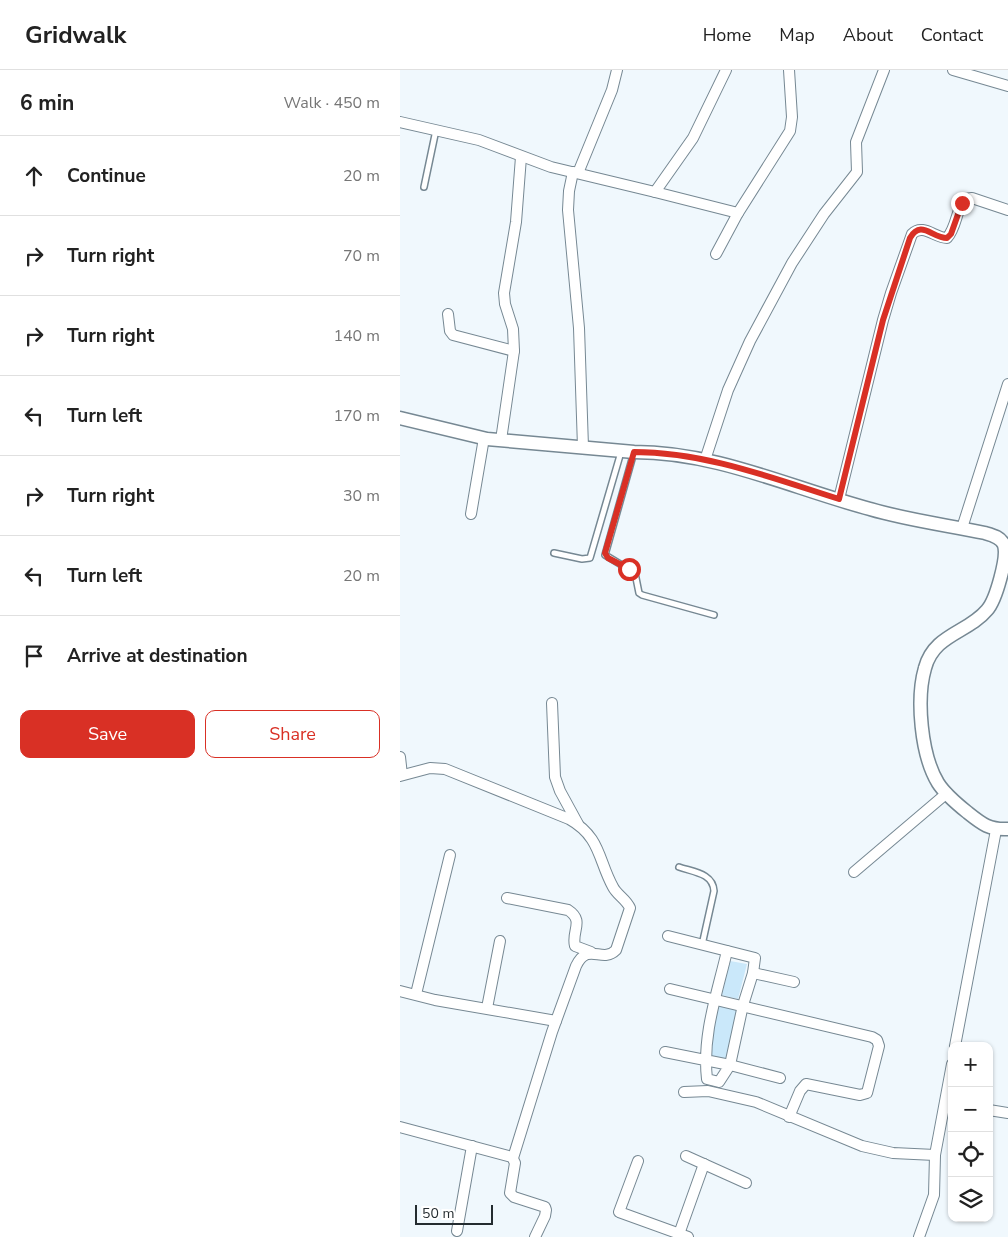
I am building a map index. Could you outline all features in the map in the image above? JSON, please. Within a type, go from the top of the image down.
[{"type":"street","points":[[583,447],[580,328],[568,210],[569,191],[612,90],[617,70]]},
{"type":"street","points":[[656,192],[694,138],[726,70]]},
{"type":"street","points":[[716,254],[738,213],[790,131],[792,117],[789,70]]},
{"type":"street","points":[[705,460],[728,390],[750,341],[792,263],[824,214],[857,172],[856,142],[884,70]]},
{"type":"street","points":[[953,70],[1008,86]]},
{"type":"street","points":[[400,122],[479,140],[551,167],[738,213]]},
{"type":"street","points":[[501,440],[514,351],[514,334],[505,304],[504,293],[516,222],[521,157]]},
{"type":"street","points":[[839,499],[883,320],[912,234],[917,230],[923,230],[947,238],[951,234],[965,198],[972,198],[1008,210]]},
{"type":"street","points":[[448,314],[450,332],[453,335],[514,351]]},
{"type":"street","points":[[962,528],[1008,384]]},
{"type":"street","points":[[400,418],[484,438],[657,452],[705,460],[776,479],[870,510],[995,536],[1006,545],[1005,563],[994,600],[983,614],[946,638],[935,648],[924,668],[921,693],[921,720],[926,756],[938,783],[978,821],[1004,828],[956,1042]]},
{"type":"street","points":[[471,514],[484,438]]},
{"type":"street","points":[[507,898],[568,910],[575,915],[577,921],[575,946],[607,956],[616,950],[630,908],[628,903],[616,892],[598,850],[588,834],[578,824],[554,777],[552,703]]},
{"type":"street","points":[[400,757],[401,776],[430,768],[445,768],[578,824]]},
{"type":"street","points":[[854,872],[947,793]]},
{"type":"street","points":[[416,994],[450,855]]},
{"type":"street","points":[[668,936],[755,958],[730,1065],[719,1082],[707,1079],[705,1060],[708,1026],[727,951]]},
{"type":"street","points":[[487,1008],[500,941]]},
{"type":"street","points":[[535,1237],[546,1210],[545,1207],[514,1197],[510,1193],[515,1163],[513,1158],[556,1021],[579,960],[591,952]]},
{"type":"street","points":[[753,973],[794,982]]},
{"type":"street","points":[[670,989],[876,1038],[879,1046],[867,1093],[860,1095],[806,1084],[800,1091],[790,1117]]},
{"type":"street","points":[[400,991],[435,1000],[556,1021]]},
{"type":"street","points":[[665,1052],[730,1065],[780,1078]]},
{"type":"street","points":[[708,1091],[712,1080]]},
{"type":"street","points":[[684,1092],[708,1091],[756,1102],[862,1146],[893,1153],[935,1155]]},
{"type":"street","points":[[919,1237],[934,1195],[935,1155],[948,1102]]},
{"type":"street","points":[[993,1111],[1008,1113]]},
{"type":"street","points":[[400,1127],[508,1155],[513,1158]]},
{"type":"street","points":[[457,1232],[472,1146]]},
{"type":"street","points":[[686,1156],[746,1183]]},
{"type":"street","points":[[638,1161],[619,1212],[683,1235],[704,1164]]},
{"type":"lane","points":[[424,187],[436,130]]},
{"type":"lane","points":[[554,553],[582,560],[590,558],[628,451]]},
{"type":"lane","points":[[628,451],[605,555],[635,573],[639,593],[642,596],[714,615]]},
{"type":"lane","points":[[679,867],[705,876],[714,885],[702,945]]},
{"type":"shaded area","points":[[730,961],[747,964],[738,999],[722,995]]},
{"type":"shaded area","points":[[718,1005],[738,1011],[727,1059],[711,1056],[712,1031]]},
{"type":"route","points":[[629,569],[608,558],[605,555],[605,551],[634,452],[657,452],[688,456],[776,479],[839,499],[883,320],[910,238],[917,230],[927,231],[940,237],[949,237],[962,203]]}]
